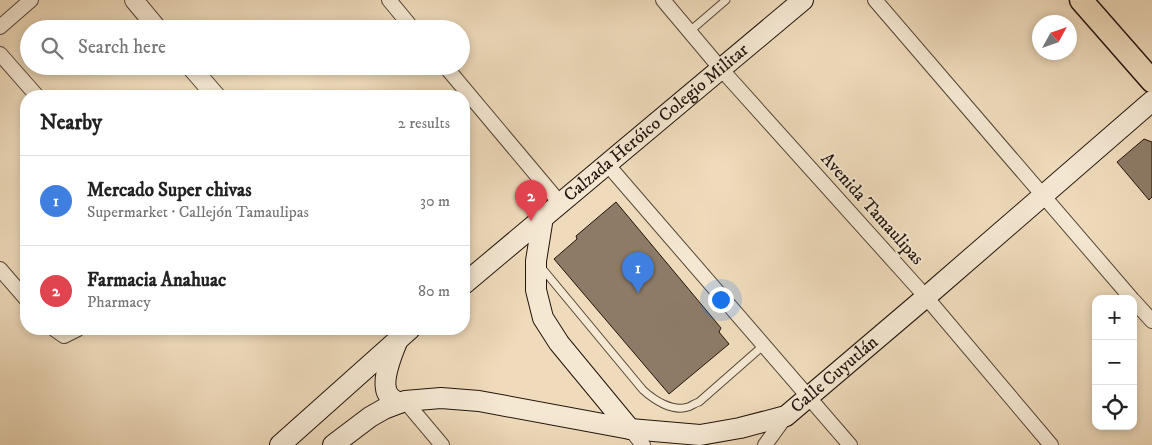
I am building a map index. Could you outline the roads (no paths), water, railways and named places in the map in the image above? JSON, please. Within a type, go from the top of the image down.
[{"type":"main road","name":"Calzada Heróico Colegio Militar","points":[[470,279],[803,0]]},
{"type":"main road","points":[[1081,0],[1152,82]]},
{"type":"main road","name":"Calle Cuyutlán","points":[[332,445],[384,409],[402,402],[441,398],[479,401],[630,429],[700,434],[740,428],[786,416],[1044,196],[1152,101]]},
{"type":"main road","points":[[543,217],[536,261],[536,290],[543,318],[559,343],[630,429]]},
{"type":"main road","points":[[402,402],[391,398],[386,390],[386,381],[392,356],[403,335]]},
{"type":"main road","points":[[280,445],[403,335]]},
{"type":"street","points":[[0,26],[31,0]]},
{"type":"street","points":[[134,0],[151,20]]},
{"type":"street","points":[[389,0],[406,20]]},
{"type":"street","name":"Avenida Tamaulipas","points":[[663,0],[721,69],[926,297],[1051,445]]},
{"type":"street","points":[[875,0],[1130,295]]},
{"type":"street","points":[[0,54],[32,90]]},
{"type":"street","points":[[198,75],[211,90]]},
{"type":"street","points":[[453,75],[465,90]]},
{"type":"street","points":[[470,96],[560,203]]},
{"type":"street","points":[[607,164],[850,445]]},
{"type":"street","points":[[0,269],[20,292]]},
{"type":"street","points":[[1137,304],[1152,321]]},
{"type":"street","points":[[402,402],[442,445]]},
{"type":"street","points":[[765,445],[786,416]]},
{"type":"street","points":[[630,429],[643,445]]},
{"type":"lane","points":[[690,31],[726,0]]},
{"type":"lane","points":[[536,261],[643,390],[658,402],[673,407],[687,408],[699,402],[764,345]]},
{"type":"place","name":"Farmacia Anahuac","points":[[531,221]]},
{"type":"place","name":"Mercado Super chivas","points":[[638,293]]}]
